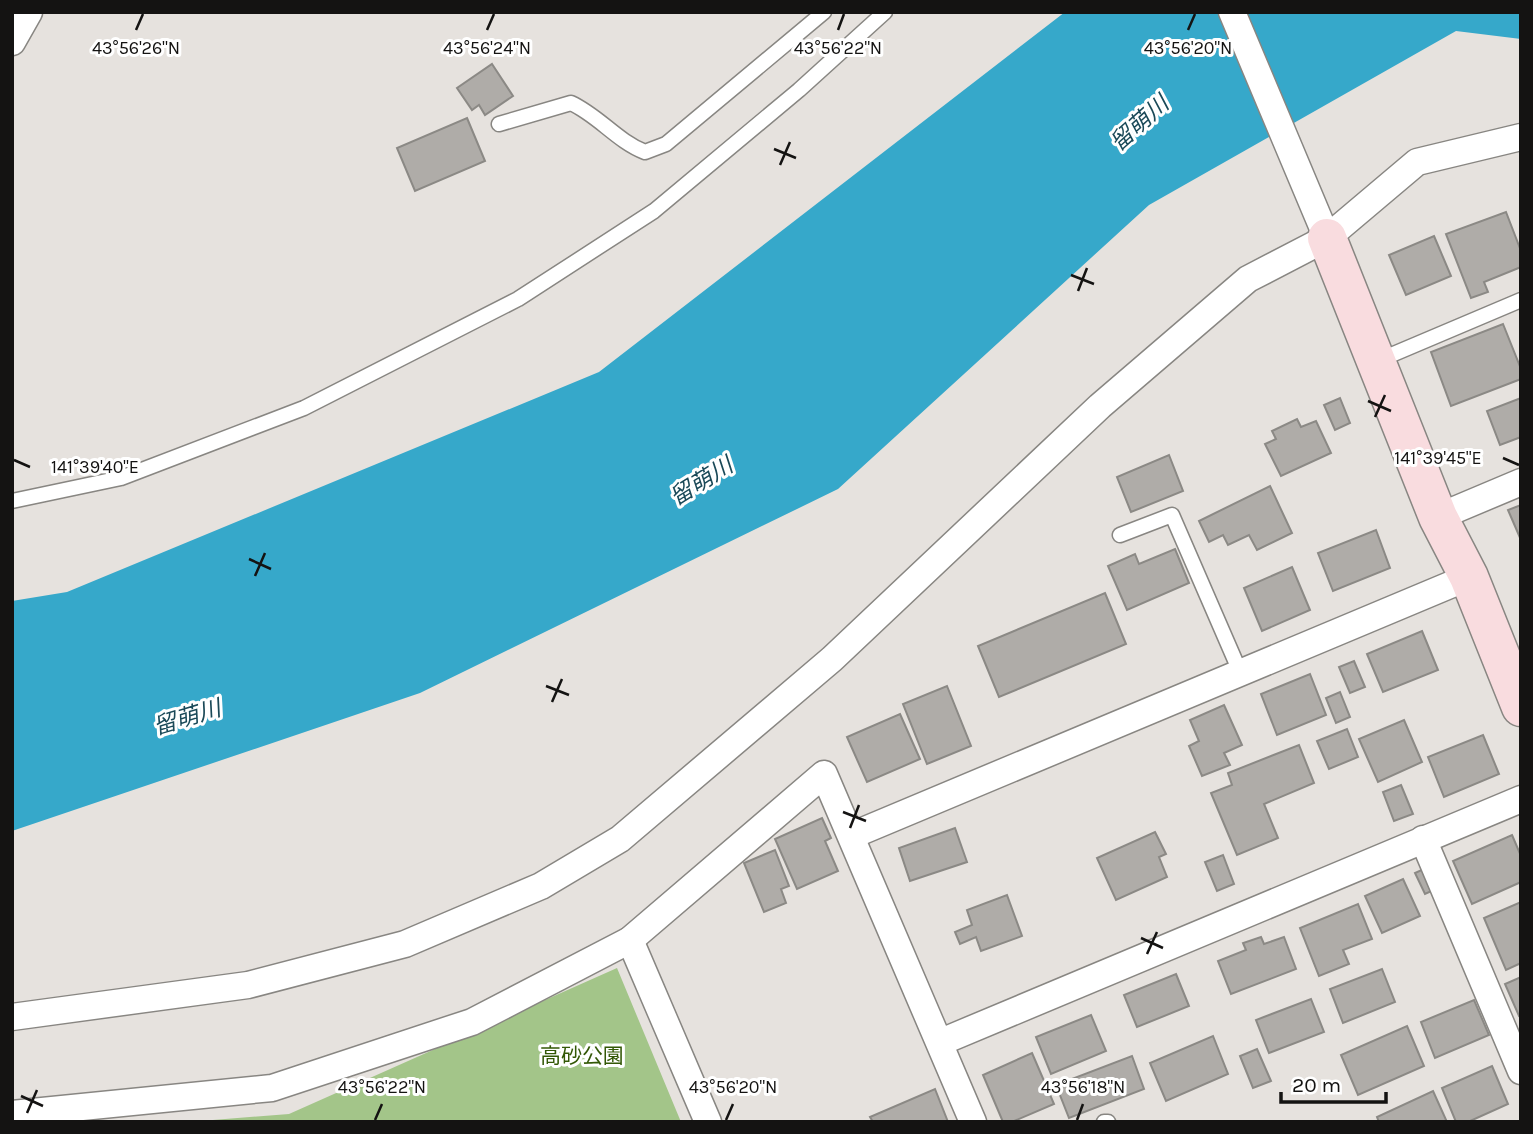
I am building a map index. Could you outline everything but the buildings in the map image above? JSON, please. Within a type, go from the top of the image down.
[{"type":"street","points":[[12,42],[29,12]]},
{"type":"street","points":[[1232,12],[1323,228],[1438,517],[1469,576],[1521,708]]},
{"type":"street","points":[[12,1017],[248,985],[405,944],[541,886],[620,839],[832,659],[1100,406],[1248,279],[1417,162],[1521,137]]},
{"type":"street","points":[[1438,517],[1521,482]]},
{"type":"street","points":[[853,835],[1469,576]]},
{"type":"street","points":[[12,1114],[100,1114],[272,1088],[472,1022],[630,940],[824,774],[853,835],[973,1122]]},
{"type":"street","points":[[941,1042],[1521,799]]},
{"type":"street","points":[[1423,839],[1521,1070]]},
{"type":"street","points":[[630,940],[708,1122]]},
{"type":"lane","points":[[499,124],[571,103],[593,114],[628,146],[645,152],[666,144],[824,12]]},
{"type":"lane","points":[[12,501],[121,478],[304,408],[518,299],[654,211],[799,90],[885,12]]},
{"type":"lane","points":[[1376,361],[1521,300]]},
{"type":"lane","points":[[1120,535],[1171,514],[1241,674]]},
{"type":"green space","name":"高砂公園","points":[[617,968],[681,1122],[188,1122],[289,1114]]},
{"type":"water","name":"留萌川","points":[[1065,12],[1521,12],[1521,39],[1456,31],[1149,205],[838,489],[420,693],[12,831],[12,601],[67,592],[599,372]]}]
